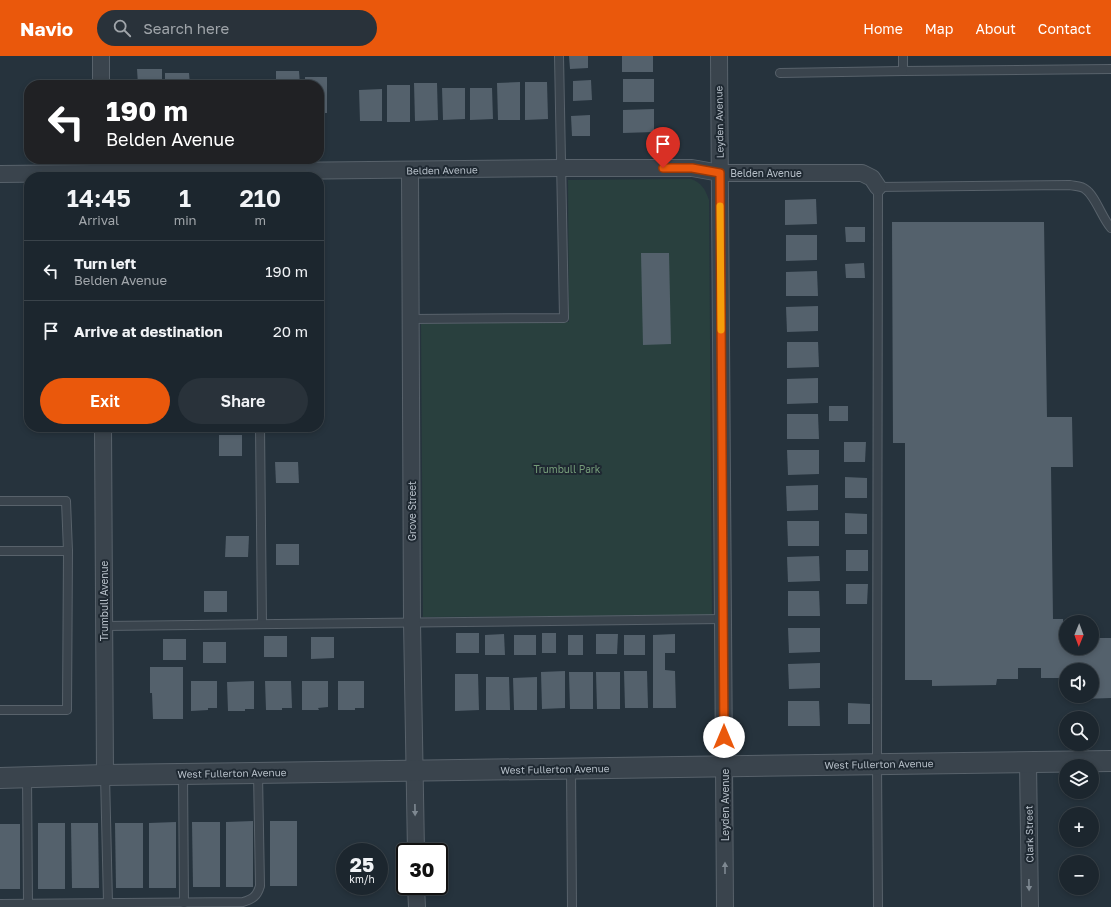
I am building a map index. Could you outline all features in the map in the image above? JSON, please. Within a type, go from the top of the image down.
[{"type":"street","points":[[101,56],[101,80]]},
{"type":"street","name":"Leyden Avenue","points":[[719,56],[726,907]]},
{"type":"street","name":"Belden Avenue","points":[[324,173],[561,168],[692,168],[720,173],[862,173],[872,178],[878,187]]},
{"type":"street","name":"Belden Avenue","points":[[51,172],[102,170],[164,172]]},
{"type":"street","name":"Grove Street","points":[[410,171],[412,622],[416,843]]},
{"type":"street","name":"Belden Avenue","points":[[0,174],[24,173]]},
{"type":"street","name":"Trumbull Avenue","points":[[103,432],[105,775]]},
{"type":"street","name":"West Fullerton Avenue","points":[[0,778],[105,775],[1111,761]]},
{"type":"street","name":"Clark Street","points":[[1028,762],[1030,907]]},
{"type":"street","points":[[416,895],[417,907]]},
{"type":"lane","points":[[411,319],[564,318],[559,56]]},
{"type":"lane","points":[[902,71],[903,56]]},
{"type":"lane","points":[[780,73],[1111,69]]},
{"type":"lane","points":[[878,907],[878,187],[1070,185],[1085,188],[1096,202],[1106,223],[1111,228]]},
{"type":"lane","points":[[260,432],[262,624]]},
{"type":"lane","points":[[0,501],[66,501],[68,551],[67,710],[0,710]]},
{"type":"lane","points":[[0,551],[68,551]]},
{"type":"lane","points":[[104,626],[724,619]]},
{"type":"lane","points":[[571,769],[572,907]]},
{"type":"lane","points":[[0,904],[184,903],[243,902],[252,900],[258,893],[260,886],[258,773]]},
{"type":"lane","points":[[183,774],[184,903]]},
{"type":"lane","points":[[105,775],[108,903]]},
{"type":"lane","points":[[27,777],[28,904]]},
{"type":"green space","name":"Trumbull Park","points":[[691,179],[698,182],[703,187],[709,200],[712,615],[423,617],[421,324],[569,322],[568,180]]},
{"type":"building","points":[[569,56],[588,56],[588,68],[570,69]]},
{"type":"building","points":[[622,56],[653,56],[653,72],[622,72]]},
{"type":"building","points":[[137,69],[162,69],[162,80],[138,80]]},
{"type":"building","points":[[276,71],[299,71],[300,80],[276,80]]},
{"type":"building","points":[[165,73],[189,73],[190,80],[165,80]]},
{"type":"building","points":[[305,77],[327,77],[327,113],[324,113],[324,80],[305,80]]},
{"type":"building","points":[[623,79],[654,79],[654,102],[623,102]]},
{"type":"building","points":[[591,80],[592,100],[573,101],[573,81]]},
{"type":"building","points":[[520,82],[520,120],[498,120],[497,83]]},
{"type":"building","points":[[525,82],[547,82],[548,119],[525,120]]},
{"type":"building","points":[[414,83],[437,83],[438,120],[415,121]]},
{"type":"building","points":[[387,85],[410,85],[410,122],[387,122]]},
{"type":"building","points":[[442,88],[465,88],[465,119],[443,120]]},
{"type":"building","points":[[470,88],[492,88],[493,119],[470,120]]},
{"type":"building","points":[[382,89],[382,121],[360,121],[359,90]]},
{"type":"building","points":[[654,109],[654,132],[623,133],[623,110]]},
{"type":"building","points":[[590,115],[590,136],[572,136],[571,116]]},
{"type":"building","points":[[816,199],[817,224],[785,225],[785,200]]},
{"type":"building","points":[[892,222],[1044,222],[1047,417],[1072,417],[1073,467],[1051,467],[1053,619],[1059,619],[1059,655],[1099,655],[1099,638],[1111,638],[1111,698],[1099,698],[1099,663],[1059,663],[1059,678],[1041,678],[1041,668],[1018,668],[1018,679],[997,679],[996,685],[932,686],[932,680],[905,680],[905,443],[893,443]]},
{"type":"building","points":[[845,227],[865,227],[865,242],[846,242]]},
{"type":"building","points":[[786,235],[817,235],[817,260],[786,261]]},
{"type":"building","points":[[641,253],[669,253],[671,344],[643,345]]},
{"type":"building","points":[[864,263],[865,278],[846,278],[845,264]]},
{"type":"building","points":[[817,271],[818,296],[786,296],[786,272]]},
{"type":"building","points":[[818,306],[818,331],[787,332],[786,307]]},
{"type":"building","points":[[787,342],[818,342],[819,367],[787,368]]},
{"type":"building","points":[[818,378],[818,403],[787,404],[787,379]]},
{"type":"building","points":[[829,406],[848,406],[848,421],[829,421]]},
{"type":"building","points":[[787,414],[818,414],[819,439],[787,439]]},
{"type":"building","points":[[219,435],[242,435],[242,456],[219,456]]},
{"type":"building","points":[[844,442],[866,442],[865,462],[844,462]]},
{"type":"building","points":[[787,450],[819,450],[819,474],[788,475]]},
{"type":"building","points":[[275,462],[298,462],[299,483],[276,483]]},
{"type":"building","points":[[845,477],[867,478],[867,498],[845,498]]},
{"type":"building","points":[[818,485],[818,510],[787,511],[786,486]]},
{"type":"building","points":[[845,513],[867,514],[867,534],[845,534]]},
{"type":"building","points":[[787,521],[819,521],[819,546],[788,546]]},
{"type":"building","points":[[226,536],[249,536],[248,557],[225,557]]},
{"type":"building","points":[[276,544],[299,544],[299,565],[276,565]]},
{"type":"building","points":[[846,550],[868,550],[868,571],[846,571]]},
{"type":"building","points":[[819,556],[820,581],[788,582],[787,557]]},
{"type":"building","points":[[846,584],[868,584],[867,604],[846,604]]},
{"type":"building","points":[[204,591],[227,591],[227,612],[204,612]]},
{"type":"building","points":[[788,591],[819,591],[820,616],[788,616]]},
{"type":"building","points":[[788,628],[820,628],[820,652],[789,653]]},
{"type":"building","points":[[456,633],[479,633],[479,653],[456,653]]},
{"type":"building","points":[[542,633],[556,633],[556,653],[542,653]]},
{"type":"building","points":[[504,634],[505,655],[485,655],[485,635]]},
{"type":"building","points":[[596,634],[618,634],[617,654],[596,654]]},
{"type":"building","points":[[675,634],[675,653],[665,653],[665,670],[675,671],[676,708],[653,708],[653,635]]},
{"type":"building","points":[[514,635],[536,635],[536,655],[514,655]]},
{"type":"building","points":[[568,635],[583,635],[583,655],[568,655]]},
{"type":"building","points":[[624,635],[645,635],[645,655],[624,655]]},
{"type":"building","points":[[264,636],[287,636],[287,657],[264,657]]},
{"type":"building","points":[[311,637],[334,637],[334,658],[311,659]]},
{"type":"building","points":[[163,639],[186,639],[186,660],[163,660]]},
{"type":"building","points":[[203,642],[226,642],[226,663],[203,663]]},
{"type":"building","points":[[820,663],[820,688],[789,689],[788,664]]},
{"type":"building","points":[[150,667],[183,667],[183,719],[153,719],[152,693],[150,693]]},
{"type":"building","points":[[565,671],[565,708],[542,709],[541,672]]},
{"type":"building","points":[[624,671],[647,671],[648,708],[625,708]]},
{"type":"building","points":[[569,672],[593,672],[593,709],[570,709]]},
{"type":"building","points":[[596,672],[620,672],[620,709],[597,709]]},
{"type":"building","points":[[455,674],[478,674],[479,710],[455,711]]},
{"type":"building","points":[[486,677],[509,677],[510,710],[486,710]]},
{"type":"building","points":[[537,677],[537,710],[514,710],[513,678]]},
{"type":"building","points":[[191,681],[217,681],[217,708],[191,711]]},
{"type":"building","points":[[254,681],[254,709],[245,709],[245,711],[228,711],[227,682]]},
{"type":"building","points":[[265,681],[291,681],[292,708],[282,708],[282,710],[266,710]]},
{"type":"building","points":[[302,681],[328,681],[328,707],[318,708],[319,710],[302,710]]},
{"type":"building","points":[[338,681],[364,681],[364,708],[355,708],[355,710],[338,710]]},
{"type":"building","points":[[788,701],[819,701],[820,726],[788,726]]},
{"type":"building","points":[[848,703],[870,704],[870,724],[848,724]]},
{"type":"building","points":[[253,821],[253,887],[226,887],[226,822]]},
{"type":"building","points":[[270,821],[297,821],[297,886],[270,886]]},
{"type":"building","points":[[176,822],[176,888],[149,888],[149,823]]},
{"type":"building","points":[[192,822],[220,822],[220,887],[193,887]]},
{"type":"building","points":[[38,823],[65,823],[65,889],[38,889]]},
{"type":"building","points":[[71,823],[98,823],[99,888],[72,888]]},
{"type":"building","points":[[115,823],[143,823],[143,888],[116,888]]},
{"type":"building","points":[[0,824],[20,824],[20,889],[0,889]]},
{"type":"slow traffic","points":[[720,206],[721,330]]},
{"type":"route","points":[[663,168],[692,168],[720,173],[724,737]]}]
